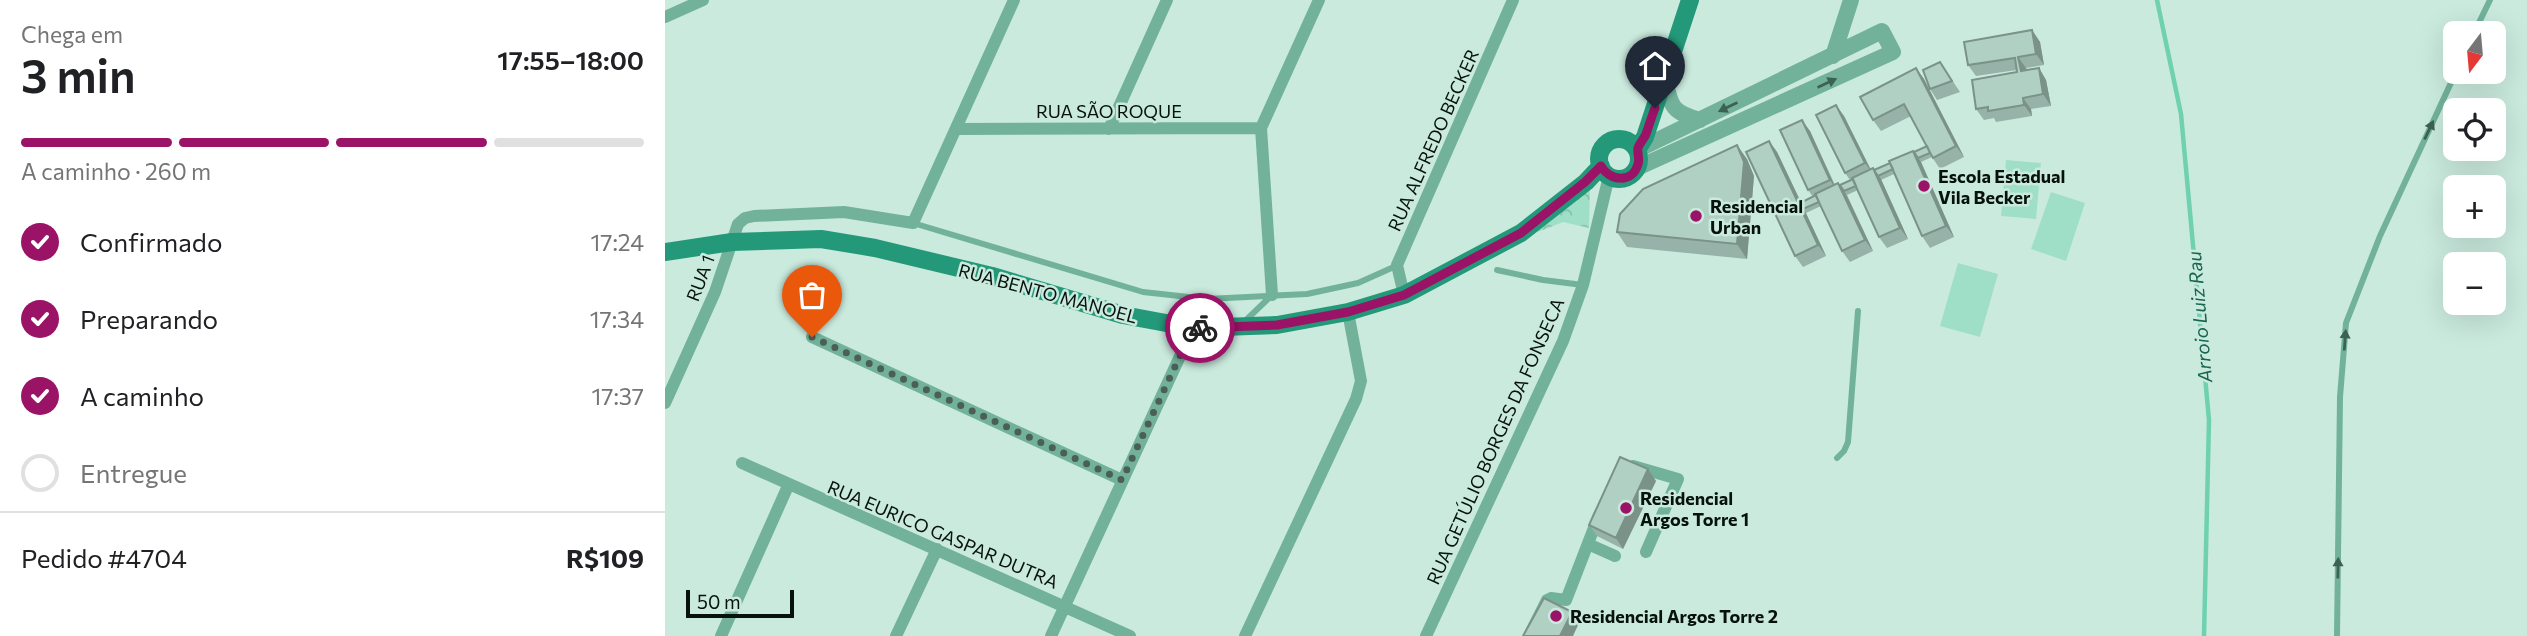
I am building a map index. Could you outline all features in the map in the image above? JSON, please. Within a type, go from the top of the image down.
[{"type":"main road","points":[[1633,153],[1614,139],[1603,146],[1599,159],[1605,171],[1621,179],[1633,173],[1633,153],[1645,137],[1690,0]]},
{"type":"main road","name":"RUA BENTO MANOEL","points":[[665,252],[732,242],[821,239],[875,248],[992,276],[1123,315],[1193,328],[1277,325],[1348,312],[1404,295],[1521,233],[1585,182],[1605,171]]},
{"type":"street","points":[[665,17],[703,0]]},
{"type":"street","points":[[913,223],[1014,0]]},
{"type":"street","points":[[1109,129],[1167,0]]},
{"type":"street","points":[[1272,295],[1261,128],[1319,0]]},
{"type":"street","name":"RUA ALFREDO BECKER","points":[[1397,265],[1513,0]]},
{"type":"street","points":[[1833,56],[1851,0]]},
{"type":"street","points":[[1882,31],[1893,52],[1765,112],[1633,153],[1882,31]]},
{"type":"street","points":[[1662,86],[1670,103],[1677,110],[1700,120]]},
{"type":"street","name":"RUA SÃO ROQUE","points":[[956,129],[1261,128]]},
{"type":"street","name":"RUA GETÚLIO BORGES DA FONSECA","points":[[1426,636],[1563,341],[1583,285],[1605,171]]},
{"type":"street","name":"RUA 1","points":[[665,403],[715,292],[738,224],[745,218],[844,212],[913,223]]},
{"type":"street","points":[[1397,265],[1404,295]]},
{"type":"street","points":[[1245,636],[1356,399],[1360,381],[1348,312]]},
{"type":"street","points":[[1051,636],[1193,328]]},
{"type":"street","points":[[812,337],[1122,480]]},
{"type":"street","points":[[1618,463],[1678,479],[1646,552]]},
{"type":"street","name":"RUA EURICO GASPAR DUTRA","points":[[742,464],[1130,636]]},
{"type":"street","points":[[721,636],[788,486]]},
{"type":"street","points":[[1529,636],[1548,600],[1566,600],[1605,497]]},
{"type":"street","points":[[1588,544],[1615,556]]},
{"type":"street","points":[[896,636],[937,549]]},
{"type":"lane","points":[[2480,21],[2490,0]]},
{"type":"lane","points":[[2337,636],[2340,397],[2346,323],[2380,236],[2450,84]]},
{"type":"lane","points":[[913,223],[1143,292],[1207,299],[1307,294],[1359,283],[1397,265]]},
{"type":"lane","points":[[1497,270],[1583,285]]},
{"type":"lane","points":[[1239,326],[1272,295]]},
{"type":"lane","points":[[1837,458],[1848,442],[1858,311]]},
{"type":"green space","points":[[2006,160],[2041,163],[2036,219],[2001,216]]},
{"type":"green space","points":[[1590,187],[1589,228],[1563,222],[1538,232],[1535,227]]},
{"type":"green space","points":[[2051,192],[2085,203],[2066,261],[2031,249]]},
{"type":"green space","points":[[1958,263],[1998,274],[1980,337],[1940,326]]},
{"type":"building","points":[[2032,30],[2036,54],[2018,57],[2021,71],[2039,68],[2043,94],[2023,98],[2024,105],[1988,111],[1988,107],[1976,109],[1972,80],[2017,72],[2015,58],[1968,65],[1964,42]]},
{"type":"building","points":[[1940,62],[1952,81],[1930,89],[1923,70]]},
{"type":"building","points":[[1916,68],[1956,146],[1933,158],[1904,104],[1873,120],[1860,97]]},
{"type":"building","points":[[1836,105],[1865,163],[1845,173],[1816,115]]},
{"type":"building","points":[[1802,120],[1830,180],[1808,190],[1780,130]]},
{"type":"building","points":[[1769,141],[1818,245],[1795,256],[1746,152]]},
{"type":"building","name":"Residencial Urban","points":[[1737,145],[1744,162],[1737,244],[1617,232],[1620,214],[1643,189]]},
{"type":"building","points":[[1927,146],[1930,153],[1918,158],[1914,152]]},
{"type":"building","points":[[1913,151],[1946,226],[1922,236],[1889,161]]},
{"type":"building","points":[[1890,163],[1893,169],[1878,176],[1874,170]]},
{"type":"building","points":[[1873,168],[1900,228],[1879,237],[1852,178]]},
{"type":"building","points":[[1853,179],[1856,186],[1844,191],[1840,185]]},
{"type":"building","points":[[1838,183],[1865,240],[1842,251],[1815,194]]},
{"type":"building","points":[[1816,195],[1819,202],[1803,209],[1800,203]]},
{"type":"building","points":[[1620,457],[1648,469],[1616,538],[1589,525]]},
{"type":"building","points":[[1544,598],[1572,612],[1560,636],[1523,636]]},
{"type":"waterway","name":"Arroio Luiz Rau","points":[[2157,0],[2181,114],[2209,420],[2204,636]]},
{"type":"way so far","points":[[812,337],[1122,480],[1193,328],[1200,328]]},
{"type":"place","name":"Escola Estadual Vila Becker","points":[[1924,186]]},
{"type":"place","name":"Residencial Urban","points":[[1696,216]]},
{"type":"place","name":"Residencial Argos Torre 1","points":[[1626,508]]},
{"type":"place","name":"Residencial Argos Torre 2","points":[[1556,616]]},
{"type":"route","points":[[1200,328],[1277,325],[1348,312],[1404,295],[1521,233],[1601,166],[1604,172],[1615,178],[1621,179],[1633,173],[1639,163],[1637,150],[1645,137],[1655,108]]}]
